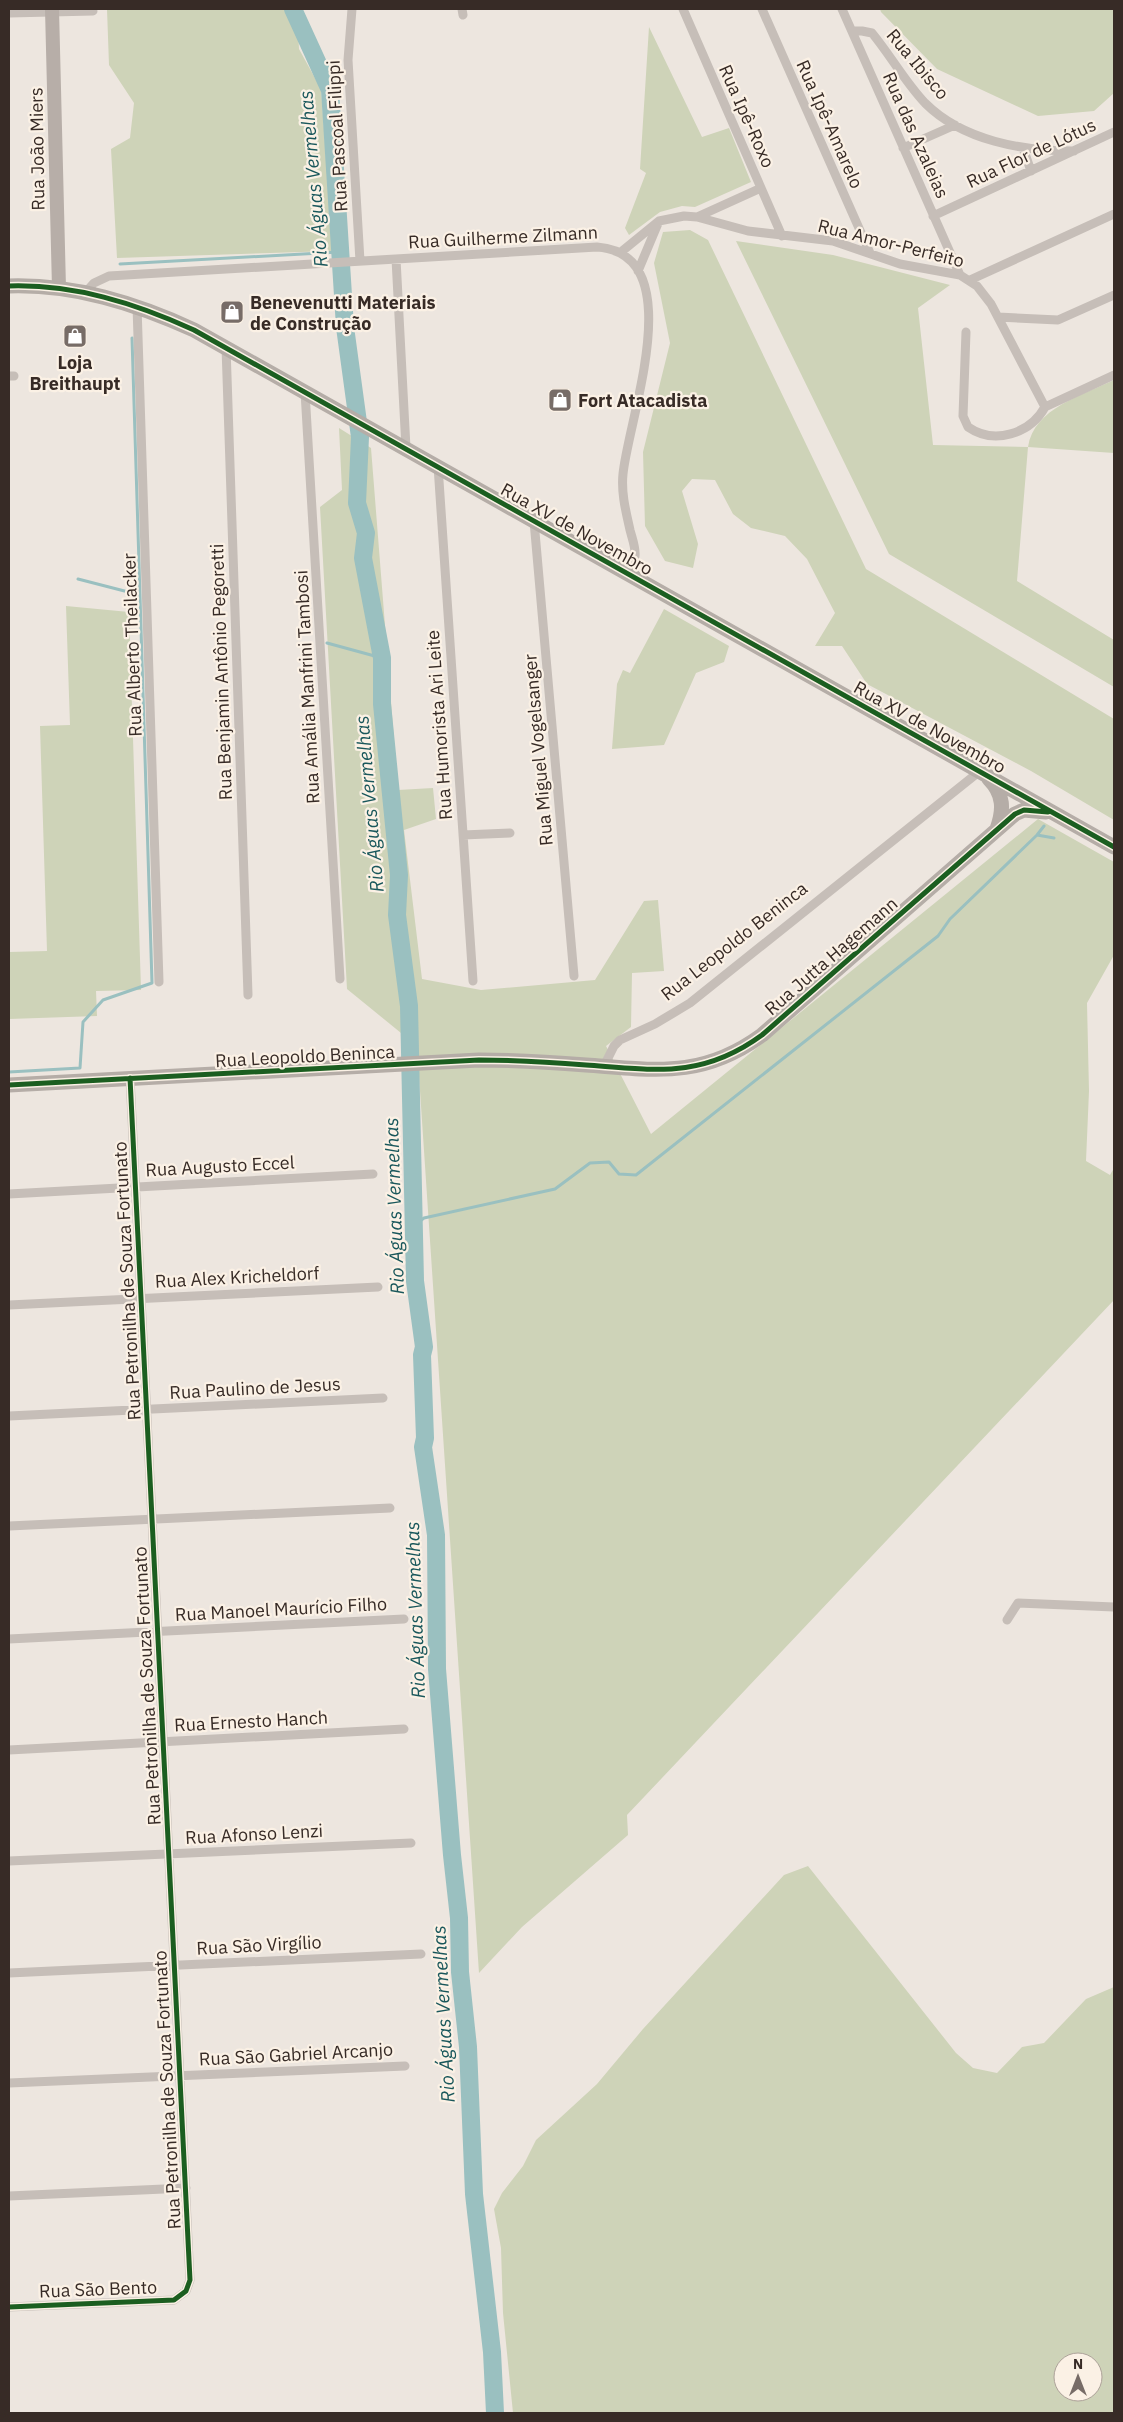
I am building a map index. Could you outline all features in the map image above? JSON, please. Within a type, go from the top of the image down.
[{"type":"main road","name":"Rua XV de Novembro","points":[[9,286],[59,288],[86,292],[137,306],[178,322],[226,347],[1114,847]]},
{"type":"main road","points":[[980,771],[991,781],[1000,798],[1001,817],[997,830]]},
{"type":"main road","name":"Rua Jutta Hagemann","points":[[604,1066],[656,1070],[689,1068],[717,1061],[745,1047],[1015,814],[1024,810],[1052,813]]},
{"type":"main road","name":"Rua Leopoldo Beninca","points":[[9,1085],[510,1060],[604,1066]]},
{"type":"street","name":"Rua Pascoal Filippi","points":[[352,9],[348,60],[360,261]]},
{"type":"street","name":"Rua Ipê-Roxo","points":[[684,9],[782,236]]},
{"type":"street","name":"Rua Ipê-Amarelo","points":[[762,9],[870,253]]},
{"type":"street","name":"Rua das Azaleias","points":[[842,9],[960,275]]},
{"type":"street","points":[[9,13],[52,10],[93,11]]},
{"type":"street","name":"Rua João Miers","points":[[52,10],[59,288]]},
{"type":"street","name":"Rua Ibisco","points":[[852,31],[862,30],[872,34],[926,104],[955,125],[990,140],[1022,148],[1074,150]]},
{"type":"street","points":[[903,148],[955,125]]},
{"type":"street","name":"Rua Flor de Lótus","points":[[933,216],[1114,132]]},
{"type":"street","points":[[1022,148],[1031,171]]},
{"type":"street","points":[[697,217],[761,188]]},
{"type":"street","points":[[970,280],[1114,214]]},
{"type":"street","name":"Rua Amor-Perfeito","points":[[621,252],[659,221],[671,217],[697,217],[748,231],[832,241],[912,267],[960,275],[970,280],[984,293],[1046,408]]},
{"type":"street","points":[[638,271],[659,221]]},
{"type":"street","name":"Rua Guilherme Zilmann","points":[[86,292],[94,283],[109,276],[597,247],[621,252],[629,258],[638,271],[647,299],[648,340],[623,473],[624,504],[635,550],[634,560],[628,574]]},
{"type":"street","points":[[396,259],[406,448]]},
{"type":"street","points":[[998,317],[1058,320],[1114,295]]},
{"type":"street","name":"Rua Alberto Theilacker","points":[[137,306],[159,982]]},
{"type":"street","points":[[966,332],[963,416],[968,427],[988,435],[1010,435],[1032,424],[1046,408],[1114,375]]},
{"type":"street","name":"Rua Benjamin Antônio Pegoretti","points":[[226,347],[248,995]]},
{"type":"street","name":"Rua Amália Manfrini Tambosi","points":[[305,392],[340,980]]},
{"type":"street","name":"Rua Humorista Ari Leite","points":[[438,466],[473,981]]},
{"type":"street","name":"Rua Miguel Vogelsanger","points":[[534,521],[574,976]]},
{"type":"street","name":"Rua Leopoldo Beninca","points":[[604,1066],[614,1046],[620,1040],[655,1024],[690,1003],[980,771]]},
{"type":"street","points":[[463,835],[510,832]]},
{"type":"street","name":"Rua Petronilha de Souza Fortunato","points":[[130,1078],[186,2188],[190,2280],[186,2291]]},
{"type":"street","name":"Rua Augusto Eccel","points":[[9,1194],[373,1174]]},
{"type":"street","name":"Rua Alex Kricheldorf","points":[[9,1305],[378,1286]]},
{"type":"street","name":"Rua Paulino de Jesus","points":[[9,1416],[383,1398]]},
{"type":"street","points":[[9,1526],[390,1508]]},
{"type":"street","points":[[1007,1620],[1018,1603],[1114,1607]]},
{"type":"street","name":"Rua Manoel Maurício Filho","points":[[9,1639],[404,1619]]},
{"type":"street","name":"Rua Ernesto Hanch","points":[[9,1750],[404,1729]]},
{"type":"street","name":"Rua Afonso Lenzi","points":[[9,1861],[411,1843]]},
{"type":"street","name":"Rua São Virgílio","points":[[9,1973],[421,1954]]},
{"type":"street","name":"Rua São Gabriel Arcanjo","points":[[9,2083],[405,2066]]},
{"type":"street","points":[[9,2196],[186,2188]]},
{"type":"street","name":"Rua São Bento","points":[[9,2307],[174,2300],[186,2291]]},
{"type":"green space","points":[[107,9],[297,9],[299,49],[321,89],[333,251],[117,258],[111,149],[130,138],[134,103],[109,65]]},
{"type":"green space","points":[[880,9],[1114,9],[1114,93],[1094,111],[1038,116],[937,69]]},
{"type":"green space","points":[[649,27],[702,137],[729,128],[751,182],[695,207],[682,206],[660,212],[629,235],[625,228],[646,173],[640,169]]},
{"type":"green space","points":[[690,230],[708,240],[866,569],[1114,719],[1114,820],[1031,771],[867,684],[842,646],[815,646],[835,613],[807,559],[785,536],[751,528],[733,514],[715,480],[692,479],[682,491],[698,544],[693,568],[665,561],[645,526],[643,452],[670,343],[654,263],[663,232]]},
{"type":"green space","points":[[736,241],[833,255],[950,285],[918,308],[933,445],[1028,447],[1017,581],[1114,640],[1114,687],[889,554]]},
{"type":"green space","points":[[1114,380],[1114,453],[1028,447],[1032,434],[1040,422],[1050,413],[1062,404]]},
{"type":"green space","points":[[339,428],[371,448],[398,790],[433,788],[436,819],[404,830],[422,979],[481,990],[595,980],[644,901],[658,900],[664,971],[632,973],[631,1027],[606,1046],[651,1134],[1038,819],[1114,862],[1114,955],[1087,1003],[1089,1091],[1086,1161],[1110,1175],[1114,1168],[1114,1300],[627,1815],[628,1835],[522,1927],[479,1973],[417,1046],[347,989],[320,507],[342,490]]},
{"type":"green space","points":[[66,606],[129,612],[141,990],[96,991],[97,1016],[9,1019],[9,952],[47,951],[40,726],[70,725]]},
{"type":"green space","points":[[664,609],[729,646],[724,662],[696,673],[664,745],[612,749],[617,684],[623,670],[630,673]]},
{"type":"green space","points":[[808,1866],[956,2053],[973,2068],[997,2073],[1022,2047],[1044,2043],[1086,1999],[1114,1987],[1114,2413],[513,2413],[503,2313],[501,2248],[494,2209],[502,2193],[523,2166],[536,2140],[597,2084],[643,2029],[784,1875]]},
{"type":"waterway","name":"Rio Águas Vermelhas","points":[[293,9],[330,90],[345,327],[360,437],[357,503],[366,533],[363,558],[382,658],[382,704],[399,875],[397,915],[409,1006],[415,1281],[424,1347],[422,1355],[425,1438],[423,1447],[436,1535],[437,1669],[459,1918],[460,1972],[468,2047],[474,2194],[492,2352],[495,2413]]},
{"type":"waterway","points":[[120,264],[339,252]]},
{"type":"waterway","points":[[9,1072],[80,1068],[83,1022],[103,1000],[152,983],[132,338]]},
{"type":"waterway","points":[[78,579],[140,595]]},
{"type":"waterway","points":[[327,643],[382,658]]},
{"type":"waterway","points":[[415,1225],[424,1218],[555,1189],[590,1163],[609,1162],[619,1174],[636,1175],[938,936],[950,919],[1044,826]]},
{"type":"waterway","points":[[1037,835],[1054,838]]},
{"type":"cycle path","points":[[9,286],[57,288],[104,297],[149,311],[194,330],[1114,847]]},
{"type":"cycle path","points":[[9,1085],[479,1060],[532,1061],[634,1069],[677,1068],[698,1065],[719,1059],[740,1049],[762,1035],[1015,814],[1024,810],[1048,812]]},
{"type":"cycle path","points":[[9,2307],[174,2300],[186,2291],[190,2280],[130,1078]]},
{"type":"place","name":"Benevenutti Materiais de Construção","points":[[232,312]]},
{"type":"place","name":"Loja Breithaupt","points":[[75,336]]},
{"type":"place","name":"Fort Atacadista","points":[[560,400]]}]
